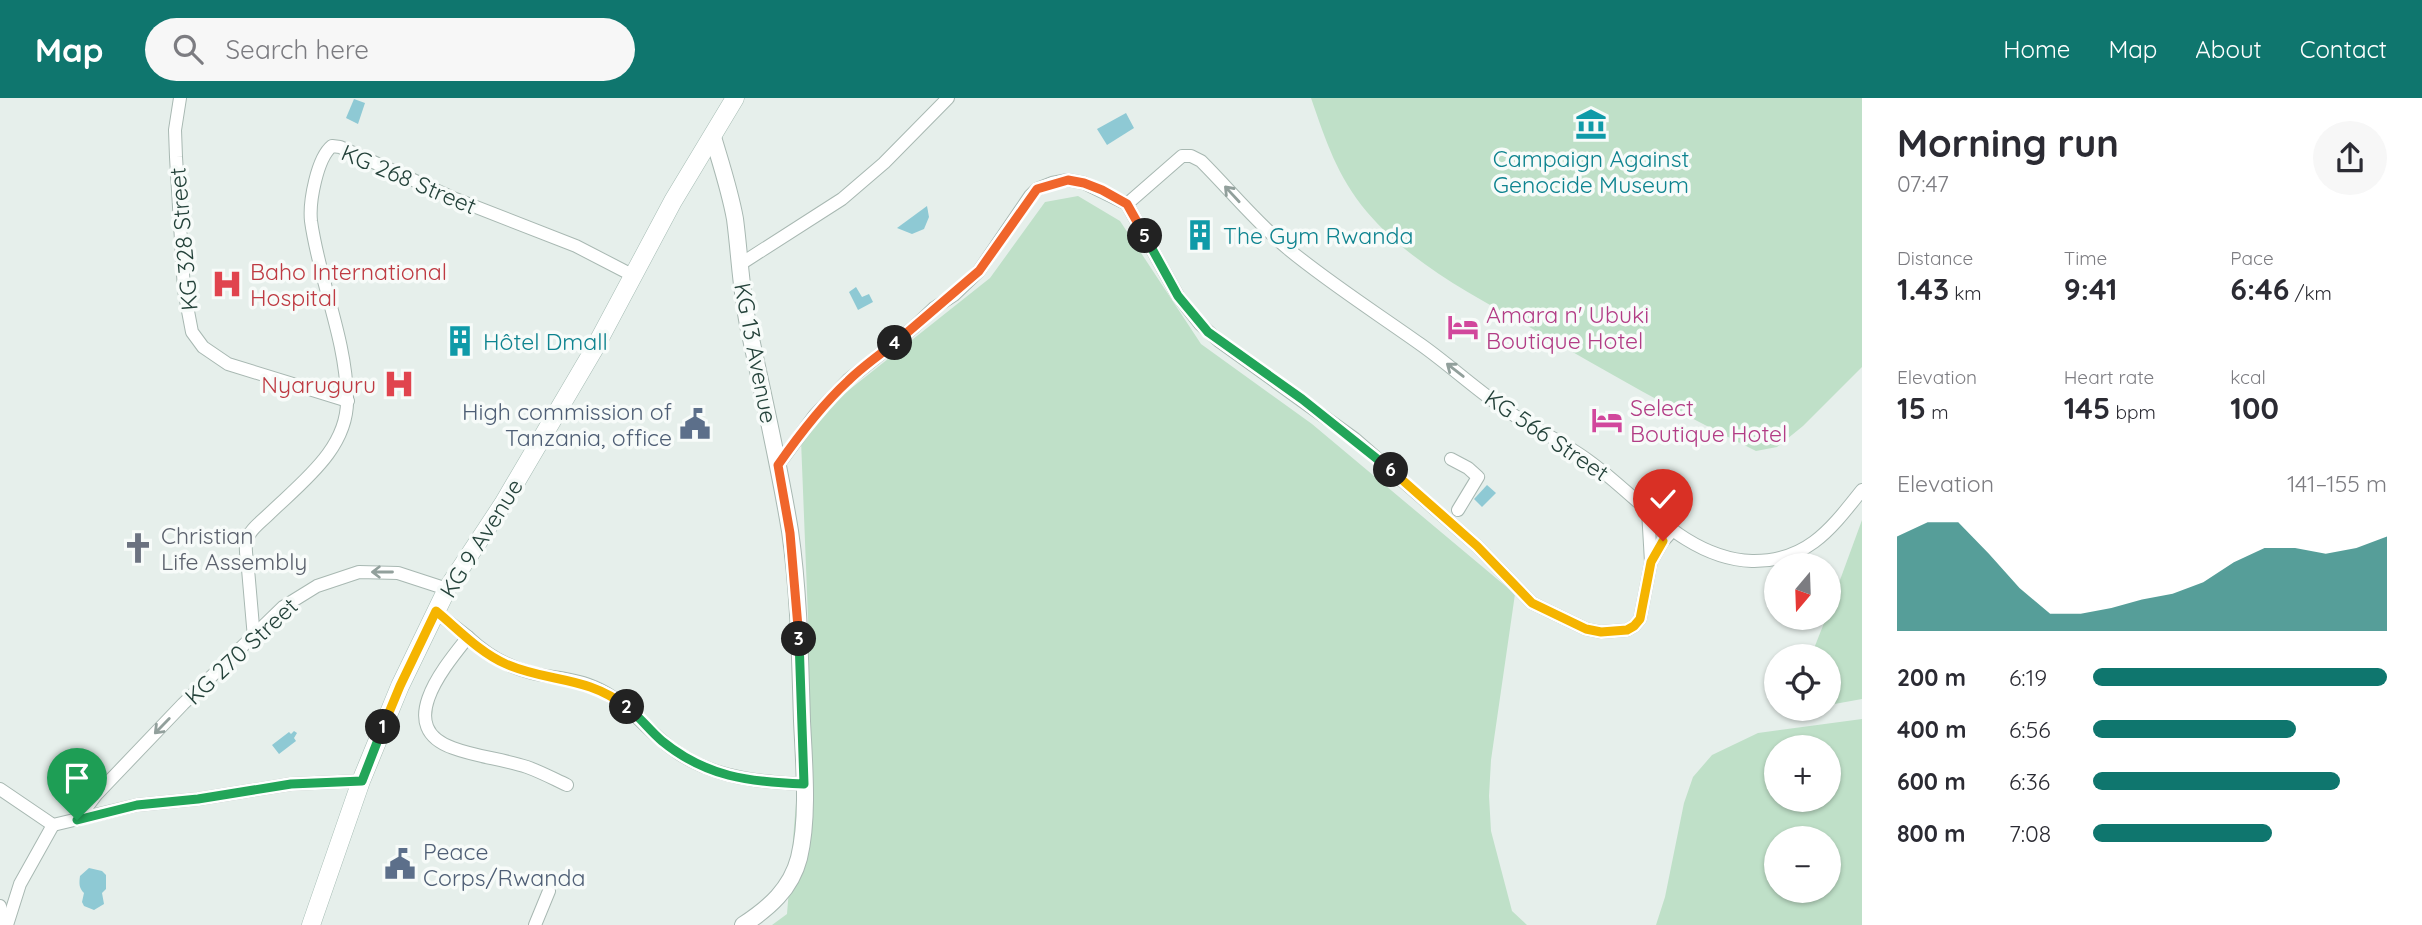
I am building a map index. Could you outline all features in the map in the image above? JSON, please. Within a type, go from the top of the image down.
[{"type":"main road","name":"KG 9 Avenue","points":[[311,925],[362,781],[400,686],[447,589],[503,504],[593,351],[673,201],[735,98]]},
{"type":"street","name":"KG 328 Street","points":[[180,98],[175,130],[177,170],[184,290],[192,332],[203,346],[228,364],[348,401]]},
{"type":"street","points":[[739,265],[842,199],[884,163],[948,98]]},
{"type":"street","name":"KG 13 Avenue","points":[[713,137],[734,218],[749,332],[778,465],[790,533],[798,616],[804,784],[799,857],[786,888],[766,909],[743,925]]},
{"type":"street","name":"KG 268 Street","points":[[254,638],[246,544],[254,528],[320,465],[331,450],[341,431],[348,401],[344,360],[311,219],[311,203],[325,151],[332,146],[340,147],[453,198],[576,246],[634,276]]},
{"type":"street","name":"KG 566 Street","points":[[1127,204],[1182,156],[1191,156],[1201,161],[1287,248],[1455,369],[1499,405],[1586,458],[1672,530],[1696,545],[1731,558],[1752,561],[1782,559],[1816,542],[1862,490]]},
{"type":"street","points":[[778,465],[815,415],[848,380],[934,308],[954,295],[979,271],[1037,189],[1068,180],[1102,190],[1127,204],[1178,296],[1200,324],[1219,341],[1355,439],[1467,537],[1532,603],[1586,629],[1601,632],[1627,630],[1634,626],[1640,619],[1651,562],[1648,510]]},
{"type":"street","points":[[1451,459],[1478,477],[1458,510]]},
{"type":"street","points":[[1651,562],[1672,530]]},
{"type":"street","name":"KG 270 Street","points":[[77,820],[96,795],[183,704],[283,607],[317,586],[359,572],[398,573],[447,589]]},
{"type":"street","points":[[436,611],[482,650],[504,663],[531,673],[591,685],[613,696],[632,710],[661,740],[690,762],[719,774],[745,780],[804,784]]},
{"type":"street","points":[[468,637],[428,695],[425,711],[427,726],[438,741],[453,748],[527,767],[567,785]]},
{"type":"street","points":[[0,789],[54,825],[137,805],[198,799],[291,784],[362,781]]},
{"type":"street","points":[[5,925],[20,884],[54,825]]},
{"type":"street","points":[[535,925],[550,891]]},
{"type":"street","points":[[0,906],[5,925]]},
{"type":"green space","points":[[1311,98],[1862,98],[1862,367],[1803,426],[1777,447],[1756,451],[1642,391],[1487,303],[1423,263],[1384,231],[1357,199],[1327,143]]},
{"type":"green space","points":[[1078,196],[1120,221],[1201,344],[1312,424],[1515,594],[1491,760],[1489,796],[1491,831],[1512,911],[1527,925],[772,925],[787,914],[809,643],[801,440],[835,401],[990,278],[1045,202]]},
{"type":"green space","points":[[1862,520],[1862,699],[1841,703],[1841,644],[1816,644],[1821,630],[1841,630],[1841,577]]},
{"type":"green space","points":[[1862,719],[1862,925],[1656,925],[1665,897],[1684,803],[1693,777],[1712,755],[1758,733]]},
{"type":"water","points":[[354,99],[365,103],[358,124],[346,118]]},
{"type":"water","points":[[1126,113],[1134,128],[1107,145],[1097,129]]},
{"type":"water","points":[[927,206],[929,217],[924,229],[912,234],[897,228]]},
{"type":"water","points":[[856,287],[862,297],[869,294],[873,302],[858,310],[849,292]]},
{"type":"water","points":[[1487,485],[1496,493],[1482,507],[1474,499]]},
{"type":"water","points":[[294,731],[297,733],[294,738],[296,741],[279,754],[272,745]]},
{"type":"water","points":[[89,868],[102,871],[106,875],[106,889],[102,893],[104,904],[94,910],[84,906],[84,893],[80,886],[80,876]]},
{"type":"place","name":"Campaign Against Genocide Museum","points":[[1591,124]]},
{"type":"place","name":"The Gym Rwanda","points":[[1200,235]]},
{"type":"place","name":"Baho International Hospital","points":[[227,284]]},
{"type":"place","name":"Amara n' Ubuki Boutique Hotel","points":[[1463,327]]},
{"type":"place","name":"Hôtel Dmall","points":[[460,341]]},
{"type":"place","name":"Nyaruguru","points":[[399,384]]},
{"type":"place","name":"Select Boutique Hotel","points":[[1607,420]]},
{"type":"place","name":"High commission of Tanzania, office","points":[[695,424]]},
{"type":"place","name":"Christian Life Assembly","points":[[138,548]]},
{"type":"place","name":"Peace Corps/Rwanda","points":[[400,864]]},
{"type":"route","points":[[77,820],[137,805],[198,799],[291,784],[362,781],[400,686],[436,611],[482,650],[504,663],[531,673],[591,685],[613,696],[632,710],[661,740],[690,762],[719,774],[745,780],[804,784],[798,616],[790,533],[778,465],[815,415],[848,380],[934,308],[954,295],[979,271],[1037,189],[1068,180],[1102,190],[1127,204],[1178,296],[1208,332],[1355,439],[1477,546],[1532,603],[1586,629],[1601,632],[1627,630],[1640,619],[1651,562],[1663,541]]}]
